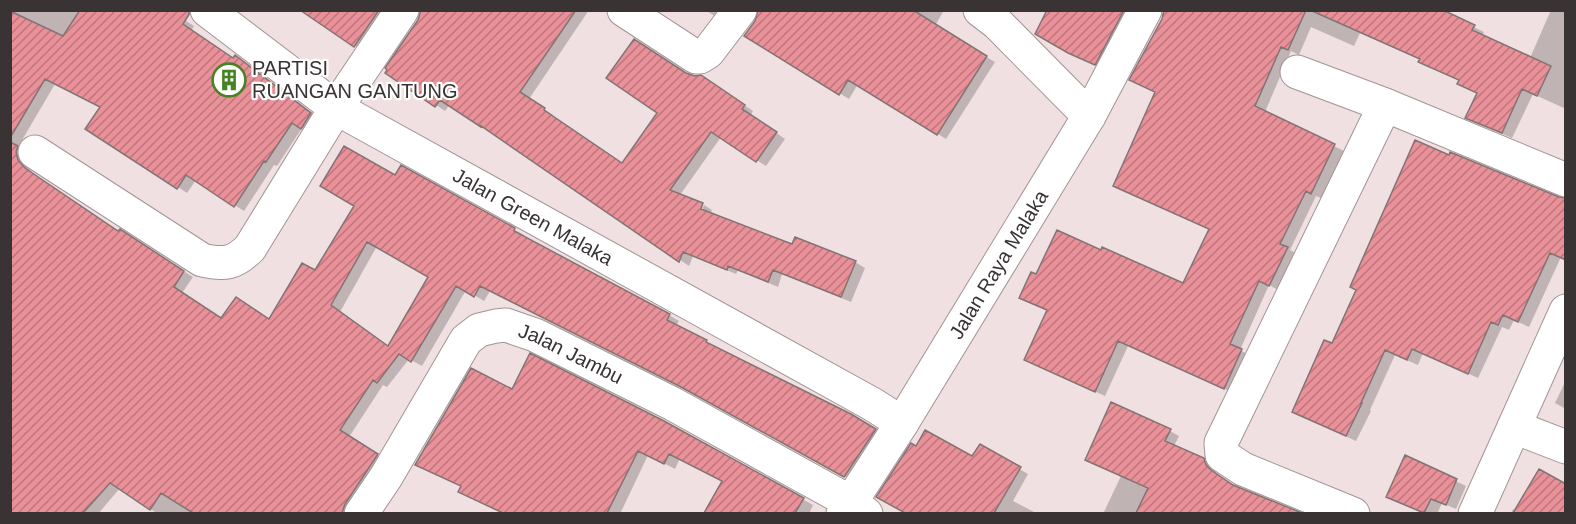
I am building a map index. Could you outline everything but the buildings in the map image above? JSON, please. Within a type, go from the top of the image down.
[{"type":"street","name":"Jalan Green Malaka","points":[[207,10],[336,108],[872,404],[902,423]]},
{"type":"street","points":[[35,152],[202,260],[228,263],[241,257],[250,248],[336,108],[402,10]]},
{"type":"street","points":[[624,10],[696,57],[700,57],[708,52],[740,10]]},
{"type":"street","points":[[980,10],[997,24],[1089,116]]},
{"type":"street","name":"Jalan Raya Malaka","points":[[853,510],[902,423],[1089,116],[1145,10]]},
{"type":"street","points":[[1297,72],[1385,105],[1566,180]]},
{"type":"street","points":[[1353,513],[1243,469],[1222,455],[1221,443],[1385,105]]},
{"type":"street","points":[[1474,513],[1566,311]]},
{"type":"street","name":"Jalan Jambu","points":[[361,513],[386,477],[466,340],[479,330],[506,325],[535,335],[673,404],[853,510]]},
{"type":"street","points":[[1514,427],[1566,447]]},
{"type":"place","name":"PARTISI RUANGAN GANTUNG","points":[[229,80]]}]
